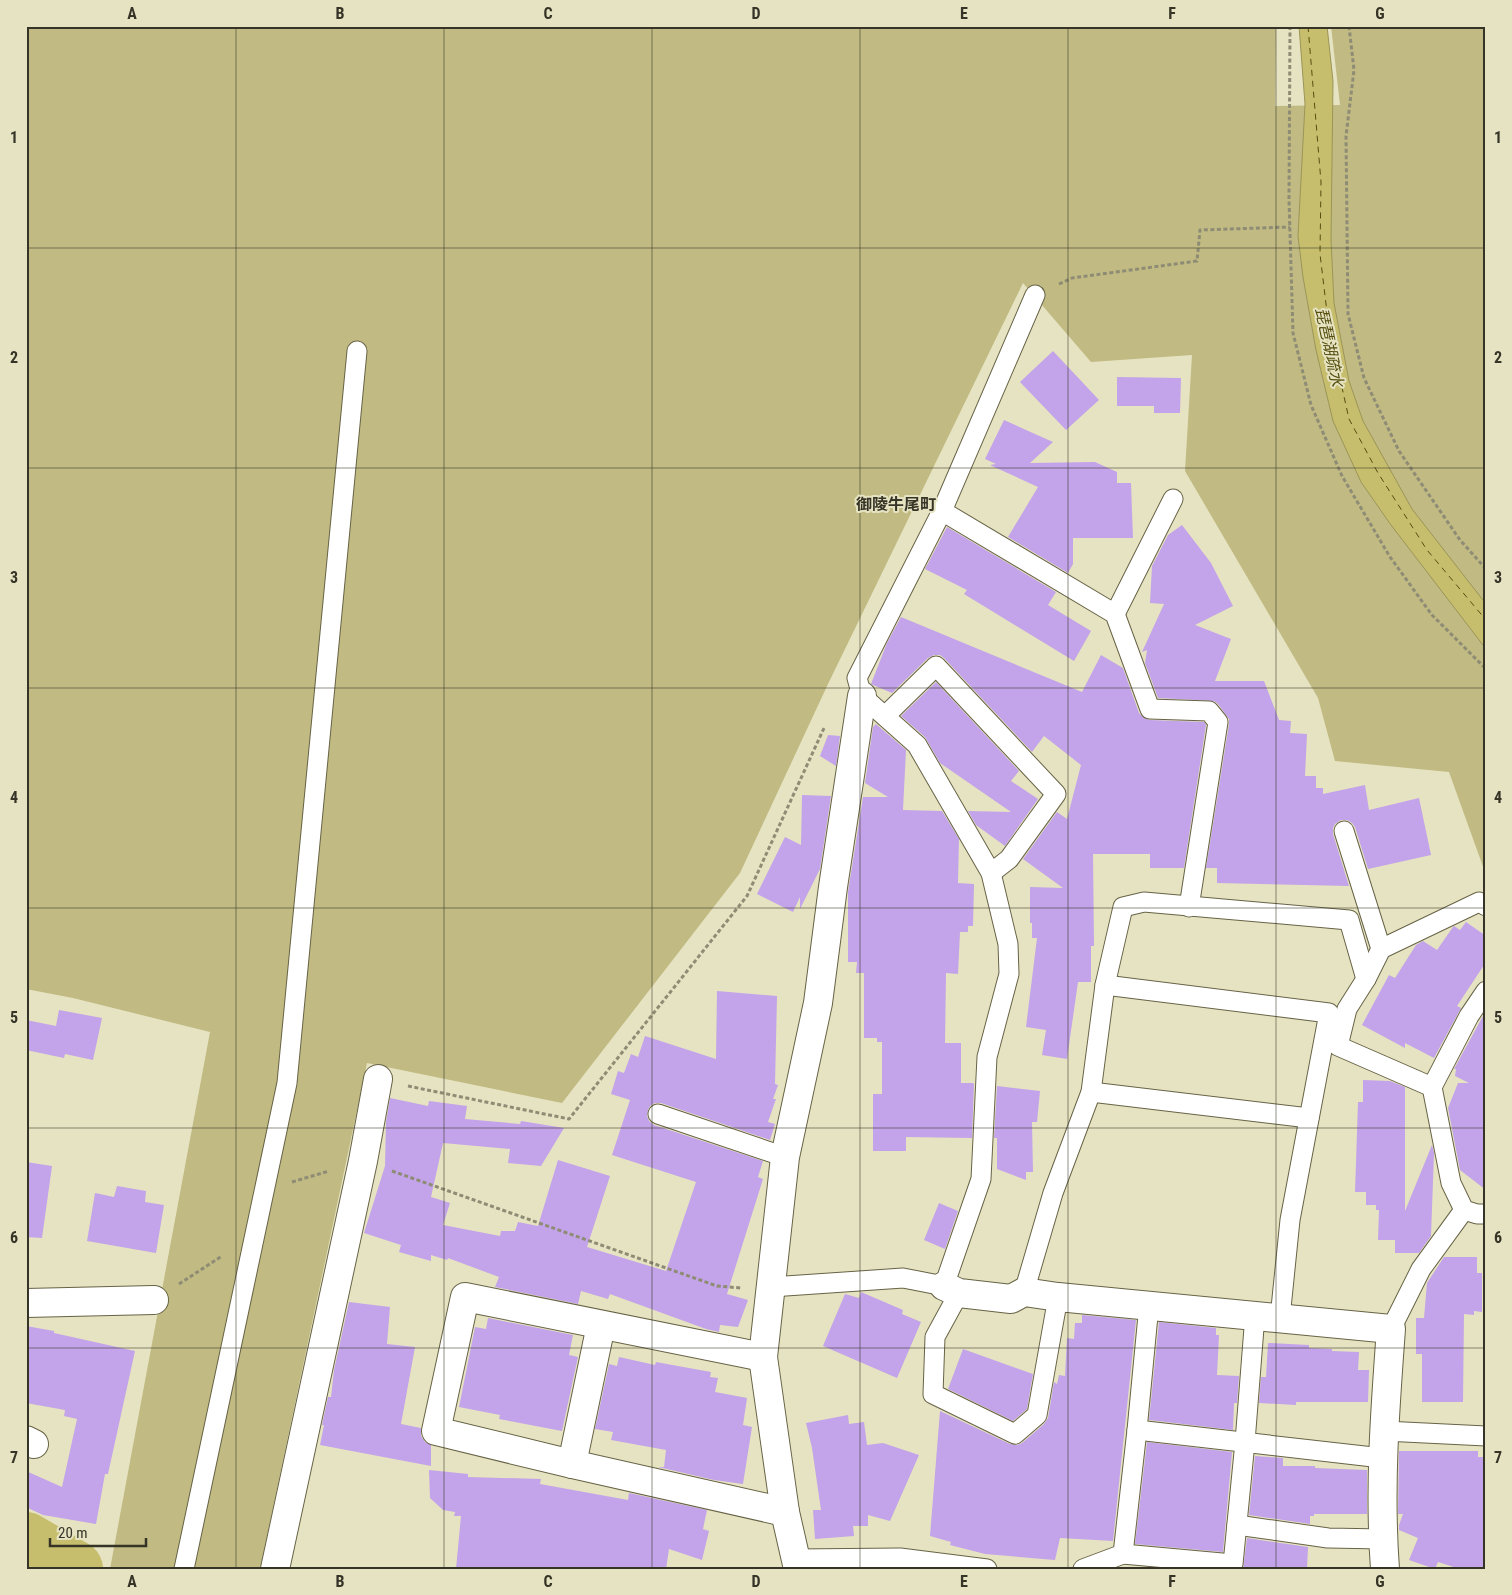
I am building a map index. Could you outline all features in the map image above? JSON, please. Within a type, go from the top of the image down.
[{"type":"street","points":[[797,1564],[785,1512],[763,1357],[785,1157],[818,1003],[833,887],[862,696]]},
{"type":"street","points":[[275,1569],[363,1161],[378,1079]]},
{"type":"street","points":[[952,1290],[1011,1299],[1024,1292],[1058,1297],[1391,1329],[1382,1458],[1385,1569]]},
{"type":"street","points":[[763,1357],[464,1297],[436,1431],[785,1512]]},
{"type":"street","points":[[26,1304],[154,1300]]},
{"type":"street","points":[[572,1464],[601,1325]]},
{"type":"lane","points":[[1035,295],[942,511],[857,678],[862,696],[917,745],[991,873],[1008,944],[1009,974],[987,1057],[981,1179],[952,1290],[935,1337],[933,1394],[1016,1434],[1037,1415],[1058,1297]]},
{"type":"lane","points":[[184,1569],[287,1083],[357,351]]},
{"type":"lane","points":[[1115,614],[1173,499]]},
{"type":"lane","points":[[942,511],[1115,614],[1150,709],[1209,711],[1218,722],[1189,907]]},
{"type":"lane","points":[[885,716],[936,666],[1056,794],[1009,860],[991,873]]},
{"type":"lane","points":[[1344,830],[1381,948]]},
{"type":"lane","points":[[1024,1292],[1053,1193],[1091,1092],[1106,985],[1123,907],[1144,902],[1349,920],[1366,979]]},
{"type":"lane","points":[[1432,1088],[1338,1046],[1347,1009],[1366,979],[1381,948],[1478,902],[1486,906]]},
{"type":"lane","points":[[1083,1569],[1123,1554],[1233,1564],[1245,1442],[1268,1317],[1290,1220],[1329,1013],[1106,985]]},
{"type":"lane","points":[[1486,991],[1469,1016],[1432,1088],[1451,1184],[1464,1210],[1477,1214],[1486,1214]]},
{"type":"lane","points":[[1091,1092],[1308,1118]]},
{"type":"lane","points":[[658,1114],[785,1157]]},
{"type":"lane","points":[[1391,1329],[1421,1269],[1464,1210]]},
{"type":"lane","points":[[771,1287],[903,1278],[952,1290]]},
{"type":"lane","points":[[1123,1554],[1149,1305]]},
{"type":"lane","points":[[1137,1430],[1382,1458]]},
{"type":"lane","points":[[1384,1431],[1486,1436]]},
{"type":"lane","points":[[1237,1525],[1328,1538],[1383,1539]]},
{"type":"lane","points":[[797,1564],[900,1558],[987,1569]]},
{"type":"path","points":[[1290,26],[1290,227],[1293,333],[1311,405],[1338,467],[1390,558],[1432,615],[1486,669]]},
{"type":"path","points":[[1349,26],[1354,70],[1346,136],[1348,314],[1364,378],[1399,451],[1460,540],[1486,568]]},
{"type":"path","points":[[1072,278],[1197,261],[1200,230],[1290,227]]},
{"type":"path","points":[[378,1079],[569,1119],[747,896],[825,728]]},
{"type":"path","points":[[264,1191],[363,1161],[717,1286],[731,1289],[771,1287]]},
{"type":"path","points":[[154,1300],[254,1235]]},
{"type":"shaded area","points":[[26,26],[1276,26],[1275,106],[1340,105],[1331,26],[1486,26],[1486,875],[1449,772],[1335,761],[1318,698],[1185,471],[1192,355],[1091,362],[1023,283],[828,684],[740,873],[562,1103],[367,1063],[260,1569],[110,1569],[210,1032],[73,998],[26,989]]},
{"type":"water","name":"琵琶湖疏水","points":[[1299,26],[1327,26],[1333,81],[1331,240],[1334,303],[1349,381],[1363,421],[1412,509],[1486,604],[1486,649],[1391,525],[1361,482],[1333,421],[1316,350],[1298,236],[1305,104]]},
{"type":"building","points":[[1053,351],[1099,400],[1066,430],[1020,382]]},
{"type":"building","points":[[1117,377],[1181,378],[1180,413],[1154,413],[1154,406],[1117,406]]},
{"type":"building","points":[[1004,420],[1053,442],[1030,463],[1095,462],[1117,472],[1117,483],[1131,483],[1133,538],[1073,538],[1073,564],[1068,573],[1008,537],[1038,487],[990,465],[996,464],[985,459]]},
{"type":"building","points":[[1182,525],[1211,563],[1233,606],[1195,625],[1231,639],[1215,681],[1264,681],[1279,720],[1291,721],[1290,733],[1307,734],[1305,776],[1316,776],[1316,788],[1323,788],[1323,794],[1365,785],[1369,810],[1419,798],[1431,855],[1368,869],[1355,827],[1347,820],[1341,820],[1335,824],[1333,834],[1349,886],[1217,883],[1217,868],[1206,868],[1229,719],[1214,701],[1158,698],[1145,663],[1147,650],[1142,652],[1164,604],[1150,603],[1152,566],[1168,535]]},
{"type":"building","points":[[947,527],[1056,592],[1048,605],[1091,631],[1074,661],[964,594],[967,590],[925,569]]},
{"type":"building","points":[[901,617],[1082,692],[1101,655],[1123,668],[1139,713],[1144,718],[1150,720],[1204,722],[1206,725],[1184,868],[1150,868],[1150,854],[1093,854],[1094,946],[1091,946],[1091,982],[1078,982],[1067,1059],[1042,1055],[1046,1030],[1026,1027],[1037,938],[1032,938],[1030,887],[1063,888],[1023,859],[1057,812],[1067,819],[1081,765],[1044,736],[1032,752],[940,655],[928,658],[892,693],[871,684],[887,643]]},
{"type":"building","points":[[936,682],[1019,771],[1011,781],[1038,799],[1005,846],[976,825],[968,811],[1011,812],[940,763],[925,737],[901,716]]},
{"type":"building","points":[[876,724],[906,750],[903,810],[942,811],[959,839],[958,883],[974,884],[973,926],[968,926],[968,932],[960,932],[958,974],[946,973],[945,1043],[961,1043],[961,1083],[974,1084],[972,1138],[906,1137],[906,1151],[873,1151],[873,1094],[882,1094],[882,1042],[877,1042],[877,1038],[864,1038],[864,973],[856,973],[857,962],[848,962],[848,892],[863,797],[888,797],[865,783],[873,727]]},
{"type":"building","points":[[828,735],[840,736],[836,766],[820,756]]},
{"type":"building","points":[[802,795],[831,796],[820,869],[800,909],[800,897],[793,912],[757,894],[785,837],[801,845]]},
{"type":"building","points":[[1466,922],[1486,936],[1486,962],[1457,1006],[1461,1008],[1434,1058],[1405,1043],[1405,1048],[1362,1025],[1389,975],[1395,978],[1416,945],[1423,941],[1437,950],[1454,926],[1460,930]]},
{"type":"building","points":[[717,991],[777,996],[775,1084],[778,1085],[773,1099],[776,1099],[768,1122],[775,1124],[770,1140],[661,1103],[655,1103],[650,1106],[647,1116],[654,1125],[763,1161],[758,1177],[763,1179],[727,1294],[748,1300],[738,1327],[720,1325],[719,1332],[706,1329],[610,1294],[608,1299],[581,1291],[578,1304],[495,1287],[499,1277],[448,1258],[447,1260],[431,1255],[431,1261],[399,1252],[401,1245],[364,1233],[385,1166],[386,1122],[390,1098],[428,1106],[429,1101],[467,1106],[465,1119],[520,1124],[521,1121],[564,1128],[541,1166],[508,1163],[510,1149],[443,1143],[431,1197],[450,1203],[443,1225],[500,1236],[501,1231],[515,1231],[518,1222],[538,1226],[558,1160],[610,1176],[587,1247],[666,1271],[696,1182],[612,1155],[630,1100],[611,1094],[618,1071],[624,1073],[631,1054],[638,1057],[645,1036],[716,1059]]},
{"type":"building","points":[[59,1010],[102,1018],[93,1060],[65,1054],[64,1058],[26,1050],[26,1020],[56,1026]]},
{"type":"building","points":[[1483,1016],[1486,1017],[1486,1190],[1460,1170],[1448,1108],[1458,1083],[1469,1083],[1455,1076],[1456,1069],[1454,1069]]},
{"type":"building","points":[[1363,1080],[1390,1081],[1405,1087],[1405,1211],[1432,1145],[1434,1153],[1431,1236],[1419,1253],[1395,1253],[1395,1240],[1378,1240],[1379,1210],[1376,1210],[1376,1205],[1366,1205],[1366,1192],[1355,1192],[1358,1102],[1363,1102]]},
{"type":"building","points":[[997,1086],[1040,1091],[1037,1122],[1032,1122],[1033,1172],[1026,1172],[1026,1180],[997,1169],[997,1138],[994,1138]]},
{"type":"building","points":[[26,1162],[52,1166],[42,1238],[26,1237]]},
{"type":"building","points":[[117,1186],[146,1191],[145,1202],[164,1205],[156,1253],[87,1241],[95,1193],[114,1197]]},
{"type":"building","points":[[939,1203],[958,1211],[945,1249],[924,1240]]},
{"type":"building","points":[[1444,1257],[1477,1257],[1477,1273],[1482,1273],[1482,1312],[1474,1311],[1474,1315],[1464,1314],[1463,1402],[1422,1402],[1422,1354],[1416,1354],[1416,1318],[1424,1318],[1427,1283]]},
{"type":"building","points":[[861,1292],[903,1310],[902,1314],[921,1322],[897,1378],[823,1346],[845,1294],[859,1298]]},
{"type":"building","points":[[349,1302],[390,1307],[387,1344],[415,1347],[401,1424],[421,1428],[421,1436],[425,1442],[431,1445],[431,1466],[320,1445],[324,1425],[322,1425],[328,1397],[331,1397],[334,1370]]},
{"type":"building","points":[[1082,1315],[1136,1320],[1113,1541],[1060,1538],[1055,1560],[985,1554],[950,1545],[951,1542],[930,1536],[940,1411],[1010,1444],[1017,1445],[1022,1443],[1044,1424],[1048,1418],[1054,1382],[1057,1384],[1059,1375],[1065,1376],[1067,1338],[1074,1339],[1075,1323],[1082,1323]]},
{"type":"building","points":[[488,1318],[573,1335],[569,1355],[578,1357],[562,1431],[499,1419],[500,1415],[459,1407],[475,1327],[486,1329]]},
{"type":"building","points":[[1159,1322],[1216,1328],[1216,1335],[1219,1335],[1217,1375],[1239,1376],[1237,1403],[1234,1403],[1233,1430],[1149,1420]]},
{"type":"building","points":[[26,1326],[135,1351],[108,1474],[105,1474],[96,1524],[43,1515],[26,1507],[26,1471],[62,1487],[77,1419],[64,1416],[65,1410],[26,1403]]},
{"type":"building","points":[[1268,1343],[1309,1345],[1309,1348],[1359,1352],[1358,1370],[1369,1370],[1368,1402],[1296,1402],[1296,1405],[1259,1403],[1261,1377],[1266,1377]]},
{"type":"building","points":[[963,1349],[1033,1374],[1027,1409],[1013,1421],[948,1389]]},
{"type":"building","points":[[619,1357],[655,1365],[656,1362],[711,1372],[710,1377],[718,1378],[715,1392],[747,1398],[743,1425],[752,1427],[743,1484],[714,1480],[658,1467],[664,1467],[666,1450],[611,1440],[613,1432],[595,1429],[609,1364],[617,1366]]},
{"type":"building","points":[[848,1415],[849,1424],[864,1422],[867,1445],[883,1443],[919,1455],[890,1521],[868,1515],[868,1526],[853,1526],[854,1536],[815,1539],[813,1510],[821,1510],[812,1448],[806,1423]]},
{"type":"building","points":[[1147,1442],[1232,1452],[1223,1552],[1135,1544]]},
{"type":"building","points":[[1399,1451],[1478,1451],[1478,1457],[1486,1457],[1486,1569],[1460,1569],[1438,1562],[1435,1569],[1409,1560],[1418,1538],[1399,1530],[1403,1514],[1398,1514]]},
{"type":"building","points":[[1255,1456],[1283,1458],[1283,1466],[1315,1466],[1315,1468],[1367,1470],[1367,1514],[1314,1514],[1314,1516],[1310,1516],[1310,1524],[1249,1515]]},
{"type":"building","points":[[429,1470],[468,1474],[468,1477],[541,1479],[540,1484],[628,1500],[629,1493],[707,1510],[703,1529],[709,1531],[702,1560],[669,1549],[666,1569],[456,1569],[461,1516],[454,1516],[455,1512],[443,1510],[430,1498]]},
{"type":"building","points":[[1247,1538],[1308,1547],[1307,1569],[1243,1569]]},
{"type":"waterway","points":[[26,1541],[74,1569]]},
{"type":"ferry route","points":[[1308,26],[1321,182],[1320,254],[1329,329],[1349,419],[1378,473],[1427,550],[1486,620]]},
{"type":"district","name":"御陵牛尾町","points":[[896,504]]}]
